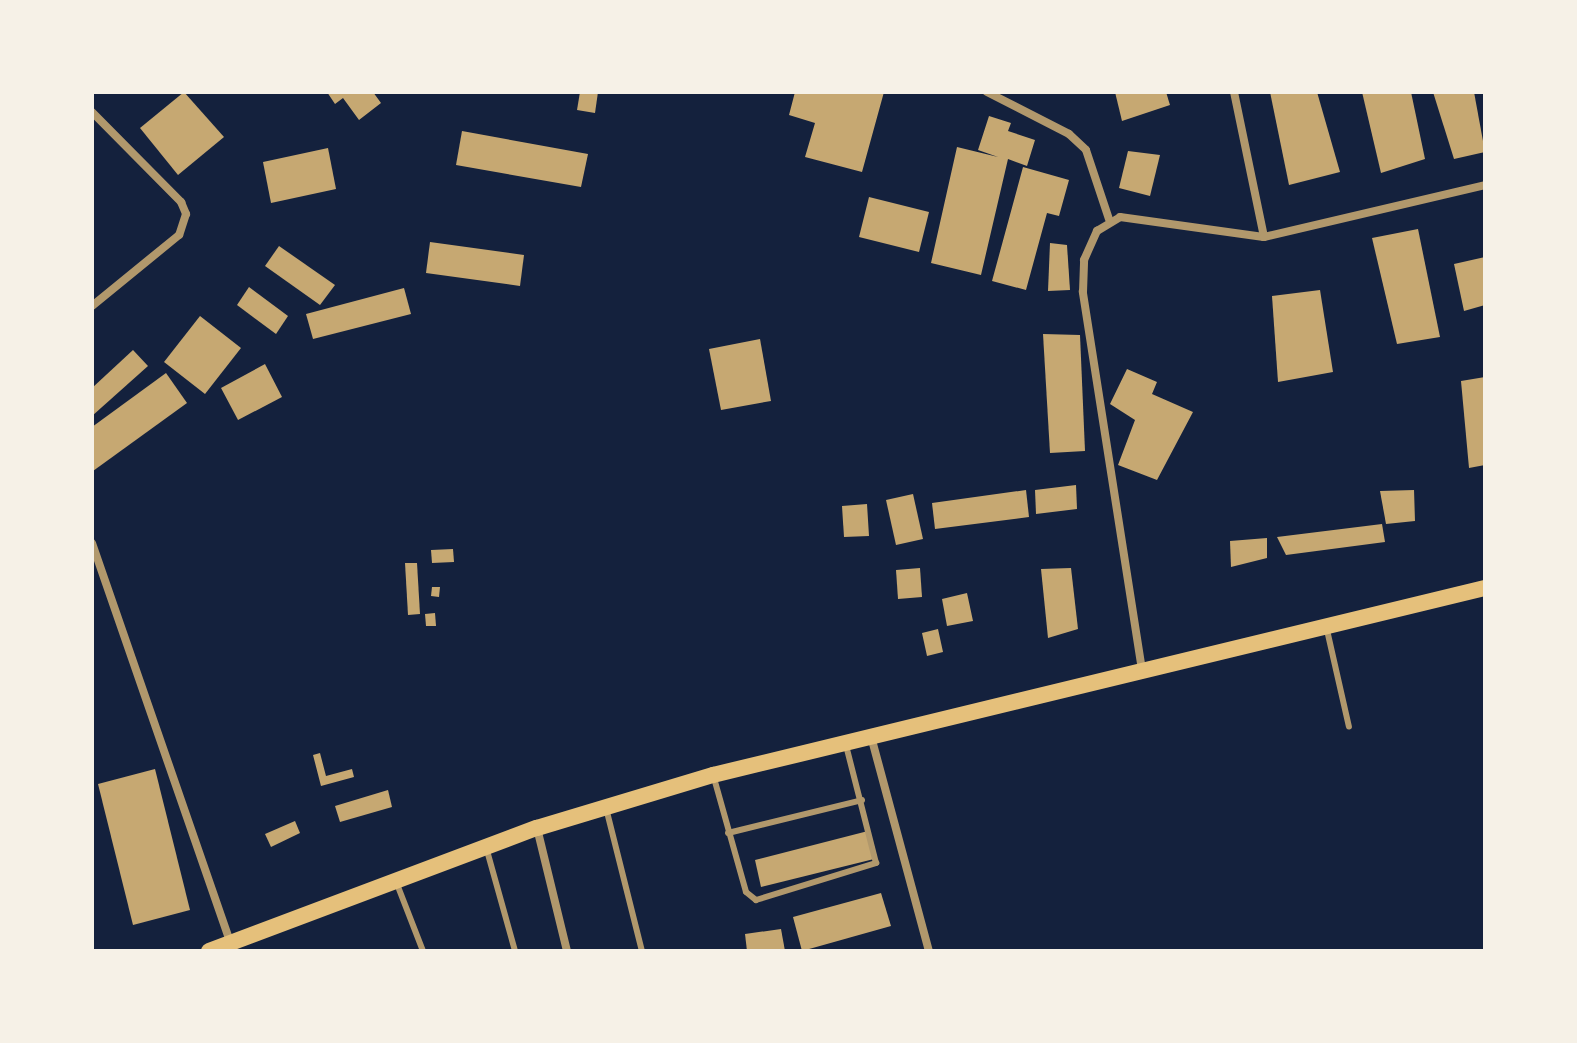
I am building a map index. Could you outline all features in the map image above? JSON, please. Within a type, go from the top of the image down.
[{"type":"main road","points":[[209,951],[537,828],[713,775],[872,740],[1142,670],[1485,588]]},
{"type":"street","points":[[987,92],[1069,134],[1086,150],[1109,219],[1084,260],[1083,292],[1142,670]]},
{"type":"street","points":[[1234,92],[1264,237]]},
{"type":"street","points":[[92,112],[181,202],[186,214],[179,235],[92,306]]},
{"type":"street","points":[[1109,219],[1148,218],[1264,237],[1485,185]]},
{"type":"street","points":[[92,543],[230,942]]},
{"type":"street","points":[[872,740],[929,951]]},
{"type":"street","points":[[537,828],[567,951]]},
{"type":"lane","points":[[1326,626],[1349,727]]},
{"type":"lane","points":[[713,775],[746,892],[756,900],[876,863],[846,745]]},
{"type":"lane","points":[[728,833],[862,800]]},
{"type":"lane","points":[[606,808],[642,951]]},
{"type":"lane","points":[[486,847],[515,951]]},
{"type":"lane","points":[[396,881],[423,951]]},
{"type":"building","points":[[184,92],[224,137],[178,175],[140,128]]},
{"type":"building","points":[[327,92],[373,92],[381,103],[359,120],[343,98],[335,104]]},
{"type":"building","points":[[580,92],[598,92],[595,113],[577,110]]},
{"type":"building","points":[[795,92],[884,92],[862,172],[805,157],[815,123],[789,115]]},
{"type":"building","points":[[1115,92],[1166,92],[1170,105],[1122,121]]},
{"type":"building","points":[[1270,92],[1317,92],[1340,172],[1289,185]]},
{"type":"building","points":[[1362,92],[1411,92],[1425,159],[1381,173]]},
{"type":"building","points":[[1433,92],[1474,92],[1485,152],[1454,159]]},
{"type":"building","points":[[989,116],[1011,123],[1008,131],[1035,140],[1027,166],[1008,159],[981,275],[931,263],[957,147],[998,157],[978,150]]},
{"type":"building","points":[[462,131],[588,154],[581,187],[456,165]]},
{"type":"building","points":[[328,148],[336,189],[271,203],[263,162]]},
{"type":"building","points":[[1128,151],[1160,155],[1150,196],[1119,188]]},
{"type":"building","points":[[1023,167],[1069,180],[1059,216],[1047,213],[1026,290],[992,281]]},
{"type":"building","points":[[869,197],[929,212],[919,252],[859,237]]},
{"type":"building","points":[[1418,229],[1440,337],[1397,344],[1372,238]]},
{"type":"building","points":[[430,242],[524,255],[520,286],[426,273]]},
{"type":"building","points":[[1050,243],[1067,245],[1070,290],[1048,291]]},
{"type":"building","points":[[279,246],[335,285],[320,305],[265,266]]},
{"type":"building","points":[[1485,257],[1485,305],[1464,311],[1454,264]]},
{"type":"building","points":[[249,287],[288,316],[276,334],[237,305]]},
{"type":"building","points":[[404,288],[411,314],[313,339],[306,314]]},
{"type":"building","points":[[1320,290],[1333,372],[1278,382],[1272,296]]},
{"type":"building","points":[[200,316],[241,348],[205,394],[164,362]]},
{"type":"building","points":[[1043,334],[1080,335],[1085,451],[1050,453]]},
{"type":"building","points":[[760,339],[771,401],[721,410],[709,349]]},
{"type":"building","points":[[133,350],[148,366],[92,416],[92,388]]},
{"type":"building","points":[[265,364],[282,397],[238,420],[221,388]]},
{"type":"building","points":[[1127,369],[1157,382],[1152,394],[1193,412],[1157,480],[1118,465],[1135,420],[1110,404]]},
{"type":"building","points":[[166,373],[187,403],[93,471],[92,427]]},
{"type":"building","points":[[1485,377],[1485,465],[1469,468],[1461,381]]},
{"type":"building","points":[[1076,485],[1077,509],[1036,514],[1035,490]]},
{"type":"building","points":[[1026,490],[1029,517],[935,529],[932,503]]},
{"type":"building","points":[[1414,490],[1415,521],[1386,524],[1380,491]]},
{"type":"building","points":[[913,494],[923,539],[896,545],[886,500]]},
{"type":"building","points":[[867,504],[869,536],[844,537],[842,506]]},
{"type":"building","points":[[1382,524],[1385,542],[1286,555],[1277,537]]},
{"type":"building","points":[[1267,538],[1267,558],[1231,567],[1230,541]]},
{"type":"building","points":[[453,549],[454,562],[432,563],[431,550]]},
{"type":"building","points":[[405,563],[417,563],[420,614],[408,615]]},
{"type":"building","points":[[920,568],[922,597],[898,599],[896,570]]},
{"type":"building","points":[[1071,568],[1078,629],[1048,638],[1041,569]]},
{"type":"building","points":[[432,587],[440,587],[439,597],[431,596]]},
{"type":"building","points":[[967,593],[973,621],[947,626],[942,599]]},
{"type":"building","points":[[435,613],[436,626],[426,626],[425,614]]},
{"type":"building","points":[[938,629],[943,652],[927,656],[922,633]]},
{"type":"building","points":[[320,753],[326,776],[352,769],[354,777],[321,786],[313,755]]},
{"type":"building","points":[[155,769],[190,910],[133,925],[98,784]]},
{"type":"building","points":[[388,790],[392,807],[340,822],[335,806]]},
{"type":"building","points":[[295,821],[300,833],[271,847],[265,834]]},
{"type":"building","points":[[868,831],[874,859],[761,887],[755,860]]},
{"type":"building","points":[[881,893],[891,926],[802,951],[793,917]]},
{"type":"building","points":[[781,929],[785,951],[747,951],[745,934]]}]
